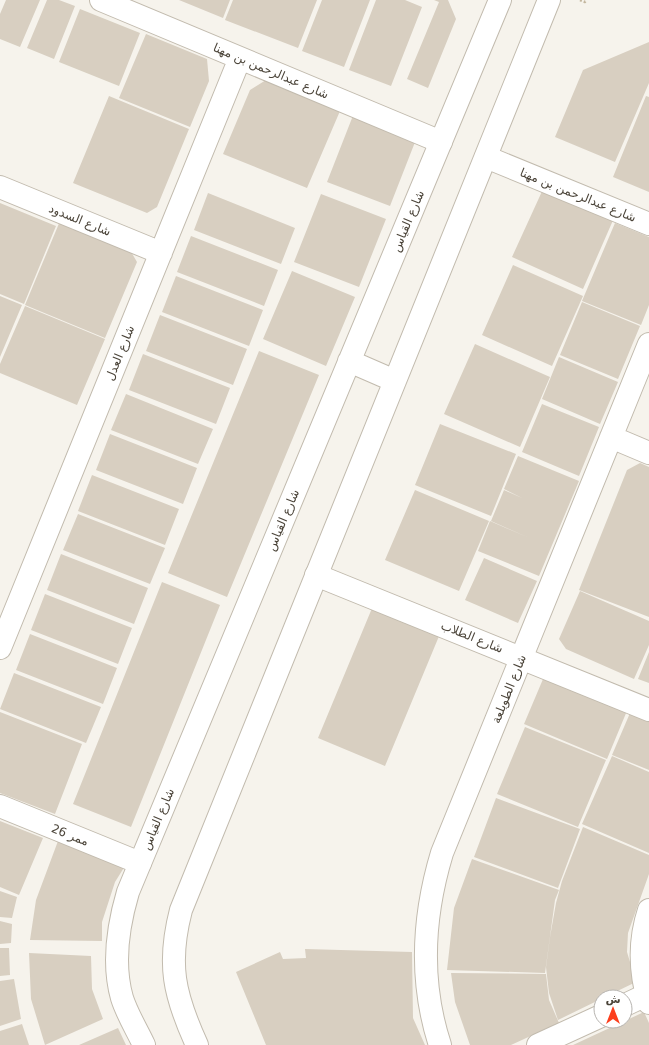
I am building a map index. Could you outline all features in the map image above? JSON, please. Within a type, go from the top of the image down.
[{"type":"street","name":"شارع عبدالرحمن بن مهنا","points":[[101,0],[441,142]]},
{"type":"street","name":"شارع القياس","points":[[144,1045],[123,1000],[118,983],[117,961],[122,915],[128,892],[500,0]]},
{"type":"street","points":[[197,1045],[181,1009],[176,988],[173,960],[174,943],[181,910],[549,0]]},
{"type":"street","name":"شارع العدل","points":[[0,648],[240,58]]},
{"type":"street","name":"شارع عبدالرحمن بن مهنا","points":[[486,157],[649,224]]},
{"type":"street","name":"شارع السدود","points":[[0,187],[161,253]]},
{"type":"street","name":"شارع الطويلعة","points":[[440,1045],[431,1012],[425,964],[428,911],[434,881],[442,853],[649,344]]},
{"type":"street","points":[[349,361],[395,381]]},
{"type":"street","points":[[612,437],[649,453]]},
{"type":"street","name":"شارع الطلاب","points":[[316,575],[522,657],[649,710]]},
{"type":"street","name":"ممر 26","points":[[0,806],[140,863]]},
{"type":"street","points":[[633,1003],[648,999],[642,956],[643,936],[649,910]]},
{"type":"street","points":[[538,1045],[593,1020]]},
{"type":"path","points":[[580,0],[586,2],[586,0]]},
{"type":"building","points":[[6,0],[40,0],[20,47],[0,39],[0,14]]},
{"type":"building","points":[[47,0],[59,0],[75,6],[54,59],[27,48]]},
{"type":"building","points":[[179,0],[230,0],[223,18]]},
{"type":"building","points":[[233,0],[317,0],[298,48],[225,20]]},
{"type":"building","points":[[322,0],[370,0],[344,67],[302,51]]},
{"type":"building","points":[[376,0],[405,0],[422,7],[391,86],[349,70]]},
{"type":"building","points":[[434,0],[448,0],[456,19],[428,88],[407,79],[439,2]]},
{"type":"building","points":[[80,9],[140,33],[119,86],[59,62]]},
{"type":"building","points":[[146,34],[207,59],[209,81],[190,127],[119,98]]},
{"type":"building","points":[[649,42],[649,83],[615,162],[555,137],[583,70]]},
{"type":"building","points":[[266,80],[340,111],[307,188],[223,154],[250,90]]},
{"type":"building","points":[[109,96],[189,129],[157,207],[147,213],[73,183]]},
{"type":"building","points":[[646,96],[649,97],[649,192],[613,177]]},
{"type":"building","points":[[354,113],[417,137],[390,206],[327,182]]},
{"type":"building","points":[[544,187],[614,218],[583,289],[512,257]]},
{"type":"building","points":[[208,193],[295,228],[281,264],[194,230]]},
{"type":"building","points":[[321,194],[386,219],[359,287],[294,262]]},
{"type":"building","points":[[0,203],[56,226],[24,304],[0,294]]},
{"type":"building","points":[[60,221],[130,250],[137,262],[105,338],[25,305]]},
{"type":"building","points":[[615,223],[649,237],[649,305],[641,325],[582,301]]},
{"type":"building","points":[[191,236],[278,270],[264,306],[177,272]]},
{"type":"building","points":[[513,265],[583,296],[552,366],[482,335]]},
{"type":"building","points":[[292,271],[355,297],[326,366],[263,339]]},
{"type":"building","points":[[176,276],[263,310],[249,346],[162,312]]},
{"type":"building","points":[[0,296],[22,305],[0,357]]},
{"type":"building","points":[[582,302],[640,326],[618,379],[560,355]]},
{"type":"building","points":[[25,306],[105,339],[77,405],[0,373],[0,364]]},
{"type":"building","points":[[160,315],[247,349],[233,385],[146,351]]},
{"type":"building","points":[[475,344],[550,377],[520,447],[444,414]]},
{"type":"building","points":[[259,351],[319,375],[227,597],[168,573]]},
{"type":"building","points":[[143,354],[230,388],[216,424],[129,390]]},
{"type":"building","points":[[559,357],[618,382],[600,424],[542,399]]},
{"type":"building","points":[[126,394],[213,429],[198,464],[111,430]]},
{"type":"building","points":[[542,404],[599,427],[579,476],[522,452]]},
{"type":"building","points":[[440,424],[516,454],[491,516],[415,485]]},
{"type":"building","points":[[110,434],[197,468],[183,504],[96,470]]},
{"type":"building","points":[[518,456],[579,481],[539,576],[478,551],[490,521],[527,537],[491,521],[504,490],[522,498],[504,489]]},
{"type":"building","points":[[640,463],[649,467],[649,617],[579,590],[627,470]]},
{"type":"building","points":[[92,475],[179,509],[165,545],[78,511]]},
{"type":"building","points":[[415,490],[489,521],[459,591],[385,560]]},
{"type":"building","points":[[78,514],[165,548],[150,584],[63,550]]},
{"type":"building","points":[[61,554],[148,588],[134,624],[47,590]]},
{"type":"building","points":[[484,558],[537,581],[518,623],[465,600]]},
{"type":"building","points":[[162,582],[220,605],[131,827],[73,804]]},
{"type":"building","points":[[580,591],[649,621],[649,645],[634,679],[566,649],[559,639]]},
{"type":"building","points":[[45,594],[132,628],[118,664],[31,630]]},
{"type":"building","points":[[375,601],[442,629],[385,766],[318,738]]},
{"type":"building","points":[[30,634],[117,668],[103,704],[16,670]]},
{"type":"building","points":[[649,652],[649,683],[638,679]]},
{"type":"building","points":[[546,672],[629,706],[607,759],[524,724]]},
{"type":"building","points":[[14,673],[101,707],[86,743],[0,709]]},
{"type":"building","points":[[633,706],[649,713],[649,770],[612,755]]},
{"type":"building","points":[[0,712],[82,744],[55,814],[0,793]]},
{"type":"building","points":[[525,727],[606,760],[578,827],[497,794]]},
{"type":"building","points":[[612,756],[649,772],[649,853],[582,824]]},
{"type":"building","points":[[496,798],[580,829],[558,888],[474,857]]},
{"type":"building","points":[[0,821],[43,838],[19,895],[0,887]]},
{"type":"building","points":[[583,827],[649,855],[649,874],[628,933],[627,952],[636,982],[622,989],[593,989],[593,1003],[558,1020],[549,993],[546,967],[556,903],[562,881]]},
{"type":"building","points":[[58,841],[125,866],[115,882],[102,922],[102,941],[30,940],[36,900]]},
{"type":"building","points":[[472,859],[559,890],[555,900],[545,973],[447,970],[454,908]]},
{"type":"building","points":[[0,891],[17,897],[12,918],[0,917]]},
{"type":"building","points":[[0,921],[12,924],[11,943],[0,944]]},
{"type":"building","points":[[0,948],[9,948],[10,975],[0,976]]},
{"type":"building","points":[[305,949],[412,952],[413,1018],[425,1045],[266,1045],[236,972],[280,952],[283,959],[306,958]]},
{"type":"building","points":[[29,953],[91,956],[92,989],[103,1019],[45,1045],[31,999]]},
{"type":"building","points":[[451,973],[546,974],[549,1000],[559,1023],[511,1045],[470,1045],[455,1002]]},
{"type":"building","points":[[14,979],[21,1019],[0,1026],[0,981]]},
{"type":"building","points":[[644,1012],[649,1023],[649,1045],[573,1045],[607,1029],[633,1029],[633,1017]]},
{"type":"building","points":[[22,1024],[29,1045],[0,1045],[0,1031]]},
{"type":"building","points":[[118,1028],[126,1045],[79,1045]]}]
